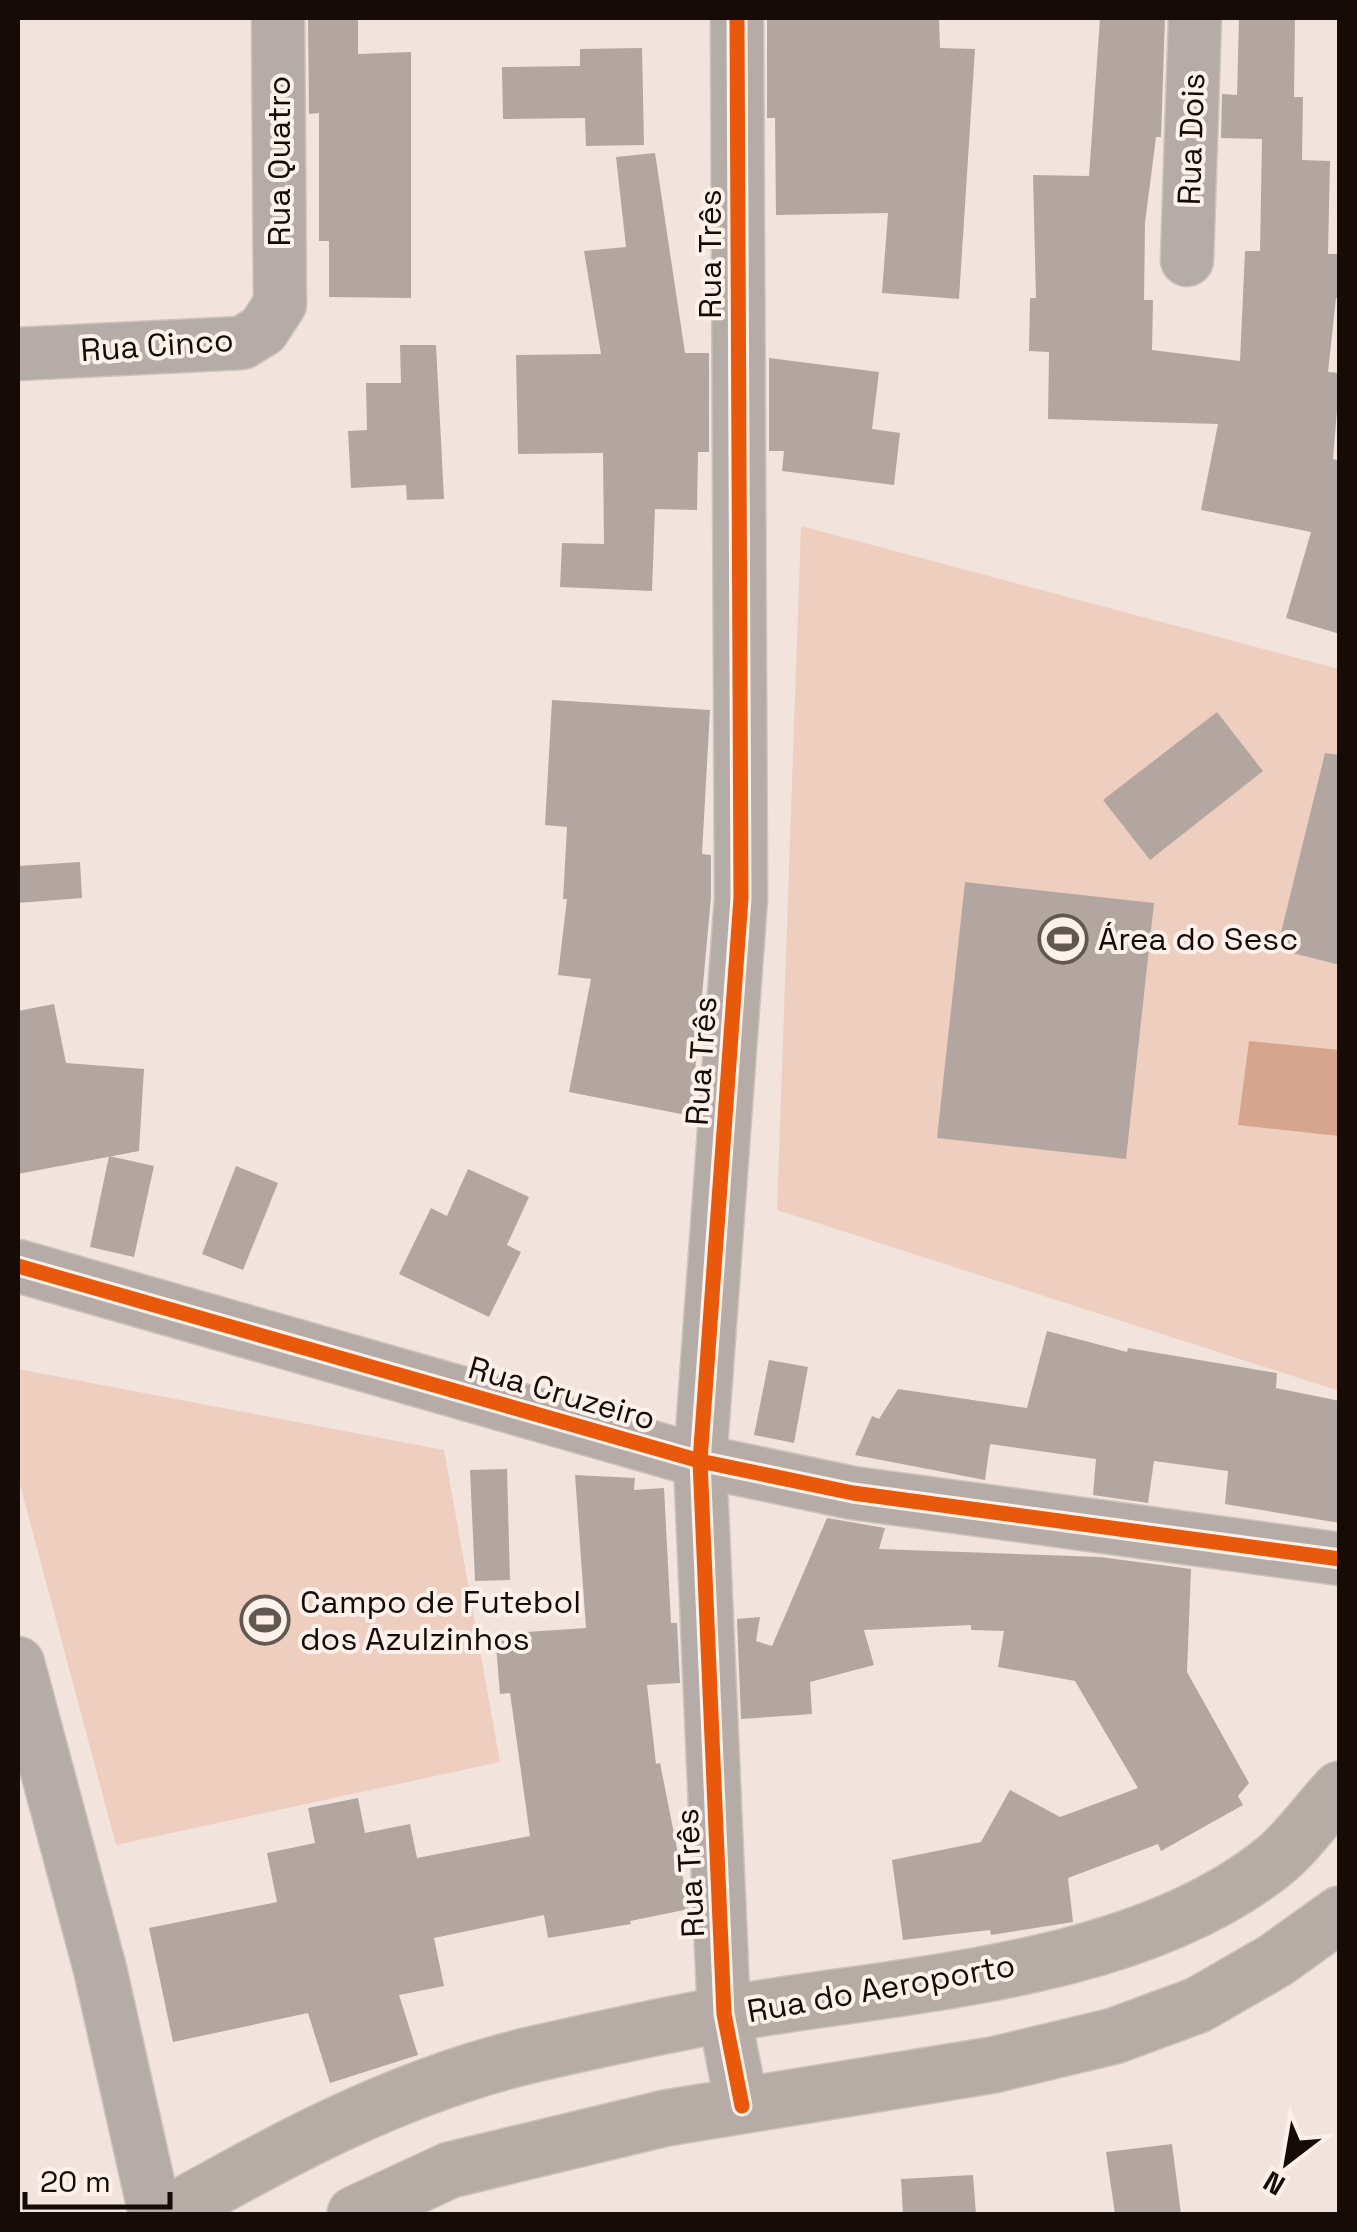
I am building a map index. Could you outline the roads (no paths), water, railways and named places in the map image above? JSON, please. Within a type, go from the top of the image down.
[{"type":"main road","name":"Rua do Aeroporto","points":[[168,2214],[314,2131],[406,2094],[523,2057],[724,2014],[928,1984],[1096,1948],[1202,1907],[1274,1861],[1340,1789]]},
{"type":"main road","points":[[355,2214],[450,2170],[666,2118],[994,2065],[1114,2036],[1198,2005],[1276,1960],[1340,1914]]},
{"type":"street","name":"Rua Quatro","points":[[278,18],[280,304]]},
{"type":"street","name":"Rua Três","points":[[737,18],[741,898],[700,1461],[724,2014],[742,2106]]},
{"type":"street","name":"Rua Dois","points":[[1187,260],[1195,18]]},
{"type":"street","name":"Rua Cinco","points":[[18,354],[242,343],[263,330],[280,304]]},
{"type":"street","name":"Rua Cruzeiro","points":[[18,1266],[700,1461],[853,1493],[1340,1559]]},
{"type":"street","points":[[18,1663],[100,1969],[155,2214]]},
{"type":"place","name":"Área do Sesc","points":[[1063,939]]},
{"type":"place","name":"Campo de Futebol dos Azulzinhos","points":[[265,1620]]}]
